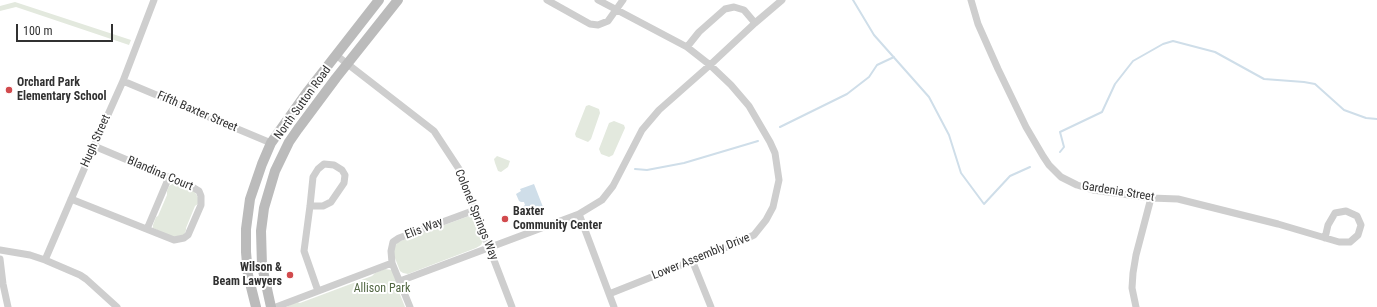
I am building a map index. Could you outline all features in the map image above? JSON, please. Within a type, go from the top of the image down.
[{"type":"main road","name":"North Sutton Road","points":[[256,307],[248,275],[246,252],[248,215],[254,189],[271,144],[308,91],[380,0]]},
{"type":"main road","name":"North Sutton Road","points":[[271,307],[263,278],[260,243],[263,214],[270,186],[279,161],[289,142],[324,94],[398,0]]},
{"type":"street","name":"Hugh Street","points":[[45,260],[123,81],[154,0]]},
{"type":"street","points":[[547,0],[590,24],[595,25],[605,23],[623,0]]},
{"type":"street","name":"Lower Assembly Drive","points":[[598,0],[687,47],[731,84],[749,106],[775,153],[779,180],[773,207],[766,220],[754,235],[609,294]]},
{"type":"street","points":[[400,281],[579,214],[602,200],[613,186],[642,130],[659,110],[782,0]]},
{"type":"street","name":"Gardenia Street","points":[[972,0],[978,24],[1026,127],[1049,165],[1061,176],[1076,185],[1093,190],[1151,198],[1178,199],[1278,224],[1325,238],[1339,242],[1350,242],[1358,236],[1361,225],[1357,216],[1346,211],[1335,213],[1328,225],[1325,238]]},
{"type":"street","points":[[687,47],[699,32],[725,9],[734,7],[744,10],[755,23]]},
{"type":"street","name":"Colonel Springs Way","points":[[336,55],[434,131],[459,169],[512,307]]},
{"type":"street","name":"Fifth Baxter Street","points":[[123,81],[271,144]]},
{"type":"street","name":"Blandina Court","points":[[71,199],[170,239],[178,240],[188,235],[201,205],[201,196],[199,191],[94,146]]},
{"type":"street","points":[[310,206],[323,206],[331,202],[344,183],[345,175],[342,170],[334,165],[324,164],[318,168],[313,177],[304,251],[318,291]]},
{"type":"street","points":[[147,229],[169,178]]},
{"type":"street","points":[[1136,307],[1132,288],[1132,276],[1151,198]]},
{"type":"street","name":"Elis Way","points":[[410,307],[392,263],[391,249],[395,240],[475,210]]},
{"type":"street","points":[[579,214],[614,307]]},
{"type":"street","points":[[0,250],[30,255],[45,260],[86,279],[117,307]]},
{"type":"street","points":[[0,259],[8,307]]},
{"type":"street","points":[[692,260],[711,307]]},
{"type":"street","points":[[276,307],[392,263]]},
{"type":"green space","points":[[15,2],[131,40],[129,45],[16,7],[0,11],[0,6]]},
{"type":"green space","points":[[589,105],[599,109],[600,113],[591,139],[588,142],[576,137],[575,134],[586,106]]},
{"type":"green space","points":[[614,121],[624,125],[625,128],[613,155],[609,157],[601,154],[599,149],[609,123]]},
{"type":"green space","points":[[497,156],[510,161],[508,167],[501,172],[498,171],[494,159]]},
{"type":"green space","points":[[174,183],[194,191],[198,197],[198,204],[195,206],[184,235],[173,237],[153,228],[153,225],[167,195],[169,186]]},
{"type":"green space","points":[[469,216],[475,218],[483,241],[481,245],[408,274],[400,271],[393,253],[398,242]]},
{"type":"green space","name":"Allison Park","points":[[385,269],[392,270],[401,291],[399,292],[405,307],[286,307],[372,276],[375,273]]},
{"type":"shaded area","points":[[534,184],[543,207],[530,212],[531,215],[526,217],[524,216],[521,208],[525,205],[524,202],[519,201],[516,194],[521,191],[520,189]]},
{"type":"waterway","points":[[853,0],[874,35],[929,97],[949,135],[961,173],[984,204],[1010,176],[1030,167]]},
{"type":"waterway","points":[[1060,152],[1064,147],[1060,132],[1102,112],[1115,84],[1133,61],[1163,44],[1173,41],[1215,52],[1264,79],[1315,84],[1344,110],[1366,118],[1377,119]]},
{"type":"waterway","points":[[780,127],[847,94],[869,77],[877,65],[894,57]]},
{"type":"waterway","points":[[635,169],[647,170],[684,163],[758,141]]},
{"type":"place","name":"Orchard Park Elementary School","points":[[9,90]]},
{"type":"place","name":"Baxter Community Center","points":[[505,219]]},
{"type":"place","name":"Wilson & Beam Lawyers","points":[[290,275]]}]
